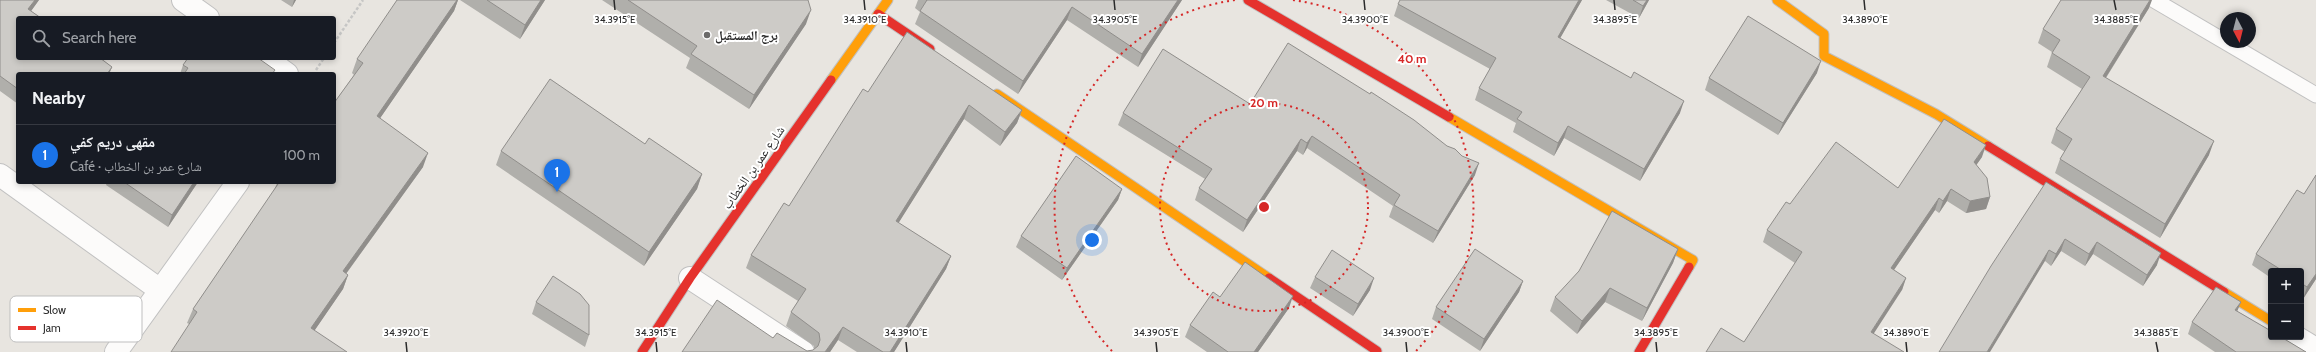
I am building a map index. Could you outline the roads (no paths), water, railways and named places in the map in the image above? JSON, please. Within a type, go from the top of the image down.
[{"type":"street","points":[[183,0],[205,16]]},
{"type":"street","name":"شارع عمر بن الخطاب","points":[[642,352],[690,278],[888,0]]},
{"type":"street","points":[[1248,0],[1693,260],[1639,352]]},
{"type":"street","points":[[1777,0],[1824,34],[1824,56],[1936,114],[2268,319]]},
{"type":"street","points":[[878,14],[937,54]]},
{"type":"street","points":[[267,60],[284,72]]},
{"type":"street","points":[[990,89],[1377,351]]},
{"type":"street","points":[[0,175],[160,290]]},
{"type":"street","points":[[142,315],[237,184]]},
{"type":"street","points":[[690,278],[803,352]]},
{"type":"street","points":[[2301,340],[2316,349]]},
{"type":"street","points":[[116,352],[123,342]]},
{"type":"lane","points":[[2154,0],[2316,95]]},
{"type":"place","name":"برج المستقبل","points":[[707,35]]},
{"type":"place","name":"مقهى دريم كفي","points":[[557,192]]}]
